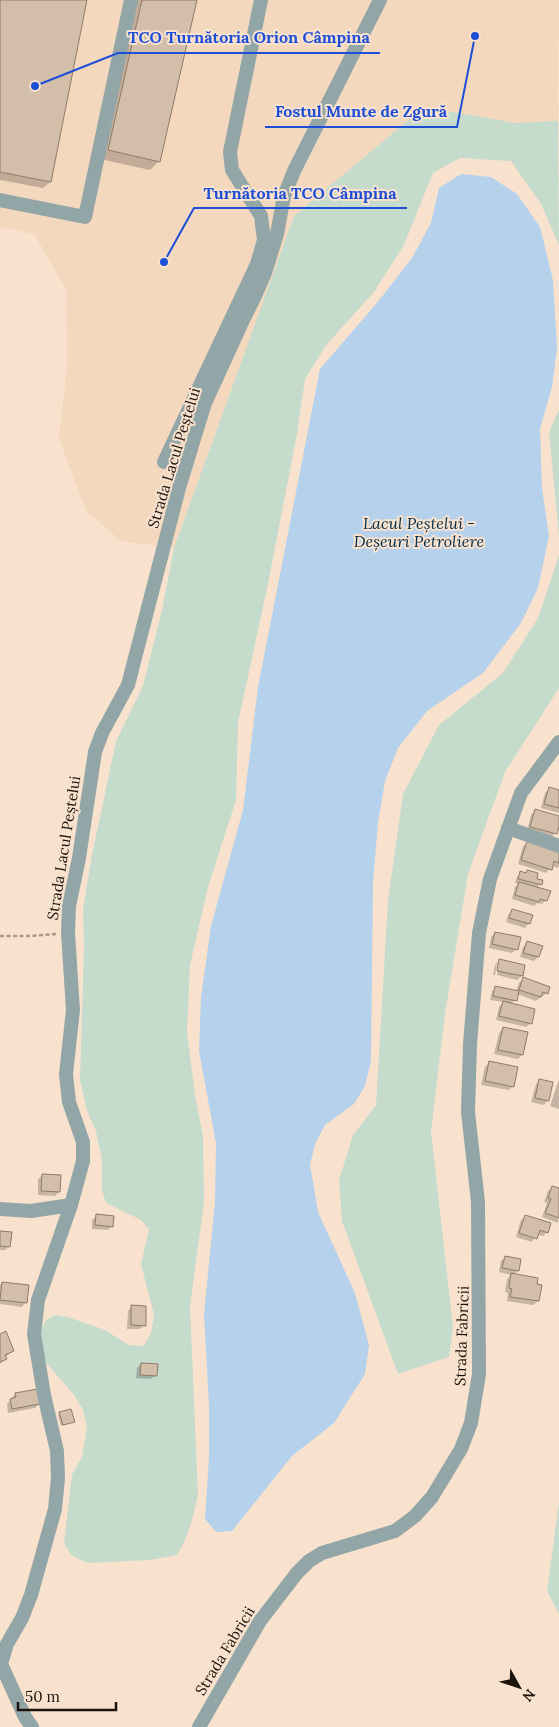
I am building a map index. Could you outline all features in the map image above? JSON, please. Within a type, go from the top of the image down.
[{"type":"street","points":[[0,200],[84,217],[131,0]]},
{"type":"street","points":[[164,462],[257,264],[264,240],[261,216],[232,170],[230,152],[261,0]]},
{"type":"street","name":"Strada Lacul Peștelui","points":[[32,1727],[25,1717],[1,1664],[7,1644],[22,1618],[31,1595],[55,1509],[58,1478],[57,1451],[44,1395],[34,1334],[38,1300],[71,1205],[83,1161],[83,1142],[69,1102],[66,1074],[72,1010],[68,933],[70,906],[95,752],[102,733],[128,685],[179,488],[205,403],[265,273],[277,234],[284,196],[294,171],[380,0]]},
{"type":"street","name":"Strada Fabricii","points":[[199,1727],[260,1620],[297,1573],[309,1560],[322,1553],[395,1531],[415,1516],[447,1476],[461,1449],[471,1423],[479,1374],[480,1269],[478,1202],[468,1112],[470,1054],[479,932],[490,879],[521,793],[559,742]]},
{"type":"street","points":[[508,828],[559,846]]},
{"type":"street","points":[[0,1209],[31,1211],[71,1205]]},
{"type":"path","points":[[0,936],[68,933]]},
{"type":"shaded area","points":[[0,0],[559,0],[558,121],[515,123],[424,107],[294,216],[174,548],[121,541],[86,511],[59,439],[67,367],[66,289],[34,234],[0,227]]},
{"type":"green space","points":[[424,107],[515,123],[558,121],[559,245],[541,204],[511,161],[460,158],[433,173],[404,245],[374,292],[327,344],[305,379],[297,434],[268,584],[238,723],[236,800],[208,887],[190,965],[187,1032],[195,1095],[203,1136],[204,1203],[190,1306],[198,1495],[190,1526],[177,1555],[150,1560],[87,1563],[71,1555],[64,1543],[72,1475],[82,1457],[87,1427],[83,1410],[74,1395],[44,1360],[39,1333],[46,1320],[55,1315],[68,1317],[105,1330],[129,1345],[144,1346],[151,1333],[154,1315],[141,1264],[149,1229],[141,1220],[106,1203],[102,1190],[102,1160],[96,1131],[87,1111],[80,1080],[84,948],[83,909],[92,855],[116,741],[143,686],[162,610],[174,548],[294,216]]},
{"type":"green space","points":[[559,410],[559,536],[549,432]]},
{"type":"green space","points":[[559,555],[559,688],[505,772],[468,874],[445,1014],[431,1131],[453,1327],[449,1357],[398,1374],[342,1221],[339,1180],[353,1135],[376,1105],[388,900],[403,794],[439,725],[503,673],[538,618]]},
{"type":"green space","points":[[559,1502],[559,1614],[547,1591]]},
{"type":"water","name":"Lacul Peștelui - Deșeuri Petroliere","points":[[461,174],[491,177],[517,194],[540,227],[553,280],[557,348],[552,387],[540,429],[542,488],[549,536],[538,588],[521,623],[483,673],[427,711],[398,748],[385,781],[378,823],[373,883],[371,1061],[365,1086],[354,1104],[325,1125],[315,1144],[310,1165],[318,1212],[355,1293],[369,1345],[365,1374],[334,1423],[292,1456],[232,1531],[216,1532],[205,1519],[209,1457],[209,1405],[204,1314],[215,1202],[216,1143],[199,1051],[201,997],[211,926],[243,810],[258,687],[320,369],[376,304],[412,258],[431,223],[439,188]]},
{"type":"building","points":[[0,0],[87,0],[51,182],[0,172]]},
{"type":"building","points":[[142,0],[197,0],[160,162],[108,150]]},
{"type":"building","points":[[549,787],[559,790],[559,808],[544,804]]},
{"type":"building","points":[[535,809],[559,816],[557,834],[530,827]]},
{"type":"building","points":[[527,841],[559,851],[559,863],[554,861],[552,870],[521,860]]},
{"type":"building","points":[[527,870],[538,873],[537,879],[543,880],[542,885],[518,879],[520,871],[526,873]]},
{"type":"building","points":[[519,882],[551,891],[547,901],[540,899],[539,902],[515,895]]},
{"type":"building","points":[[512,909],[533,915],[530,924],[509,918]]},
{"type":"building","points":[[495,932],[521,937],[518,950],[492,944]]},
{"type":"building","points":[[527,941],[543,946],[539,957],[523,953]]},
{"type":"building","points":[[499,959],[525,965],[523,976],[497,971]]},
{"type":"building","points":[[523,977],[550,987],[548,994],[543,992],[541,997],[519,990]]},
{"type":"building","points":[[495,986],[519,991],[517,1001],[493,996]]},
{"type":"building","points":[[503,1001],[535,1009],[532,1024],[499,1016]]},
{"type":"building","points":[[503,1027],[528,1032],[523,1055],[498,1050]]},
{"type":"building","points":[[489,1061],[518,1067],[514,1087],[485,1081]]},
{"type":"building","points":[[539,1079],[553,1082],[549,1101],[535,1098]]},
{"type":"building","points":[[42,1174],[61,1175],[60,1192],[41,1191]]},
{"type":"building","points":[[552,1186],[559,1188],[559,1218],[545,1213],[551,1199],[548,1198]]},
{"type":"building","points":[[96,1214],[114,1216],[113,1227],[95,1225]]},
{"type":"building","points":[[525,1215],[551,1223],[548,1233],[540,1230],[537,1239],[519,1233]]},
{"type":"building","points":[[0,1231],[12,1232],[10,1247],[0,1246]]},
{"type":"building","points":[[505,1256],[521,1259],[519,1271],[502,1268]]},
{"type":"building","points":[[511,1273],[538,1278],[537,1284],[542,1285],[539,1301],[510,1297],[512,1289],[509,1288]]},
{"type":"building","points":[[2,1282],[29,1285],[27,1303],[0,1300]]},
{"type":"building","points":[[131,1305],[146,1306],[146,1326],[131,1325]]},
{"type":"building","points":[[6,1331],[14,1351],[5,1355],[7,1359],[0,1362],[0,1334]]},
{"type":"building","points":[[141,1363],[158,1364],[157,1376],[140,1375]]},
{"type":"building","points":[[38,1389],[40,1404],[12,1409],[10,1399],[16,1397],[15,1393]]},
{"type":"building","points":[[71,1409],[75,1422],[63,1425],[59,1412]]},
{"type":"place","name":"Fostul Munte de Zgură","points":[[475,36]]},
{"type":"place","name":"TCO Turnătoria Orion Câmpina","points":[[35,86]]},
{"type":"place","name":"Turnătoria TCO Câmpina","points":[[164,262]]}]
